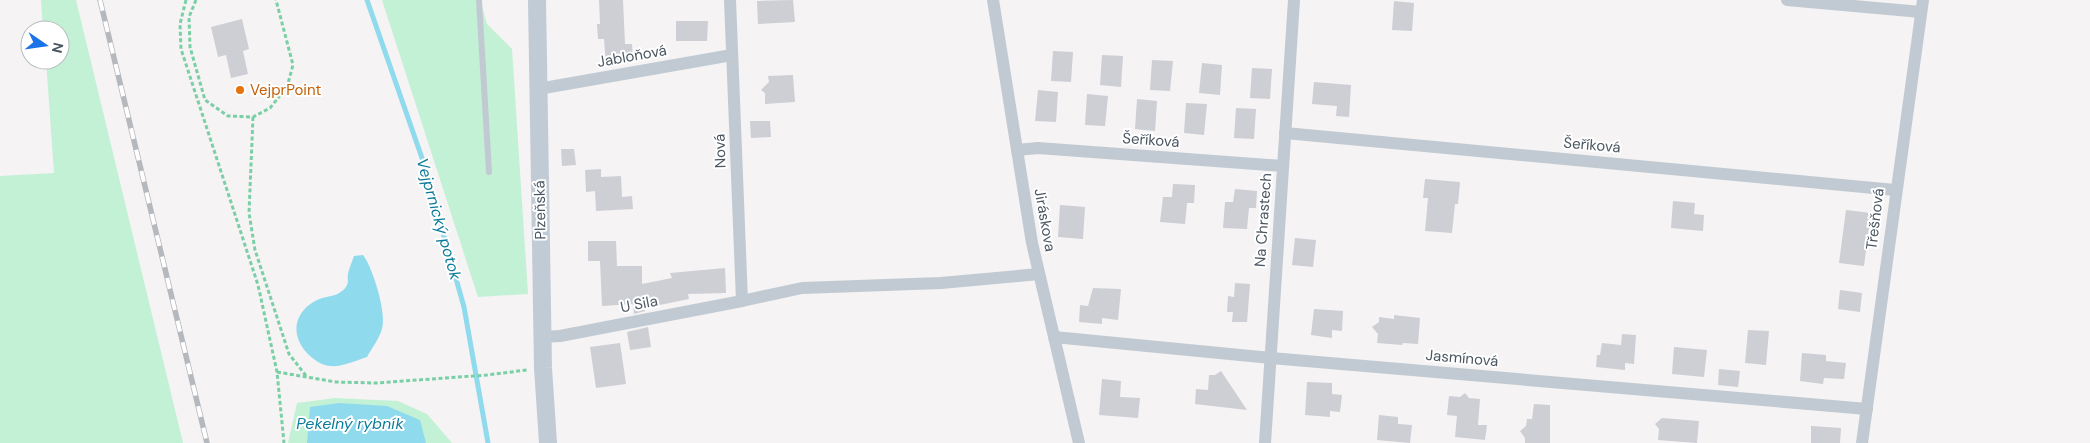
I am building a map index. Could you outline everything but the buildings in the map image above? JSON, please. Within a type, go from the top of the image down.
[{"type":"main road","name":"Plzeňská","points":[[537,0],[542,337],[548,443]]},
{"type":"street","name":"Nová","points":[[730,0],[742,301]]},
{"type":"street","name":"Jiráskova","points":[[993,0],[1032,243],[1079,443]]},
{"type":"street","name":"Na Chrastech","points":[[1265,443],[1294,0]]},
{"type":"street","points":[[1787,0],[1922,6]]},
{"type":"street","name":"Třešňová","points":[[1862,443],[1895,190],[1922,6]]},
{"type":"street","name":"Jabloňová","points":[[538,89],[732,55]]},
{"type":"street","name":"Šeříková","points":[[1285,133],[1895,190]]},
{"type":"street","name":"Šeříková","points":[[1017,150],[1038,148],[1283,166]]},
{"type":"street","name":"U Sila","points":[[542,337],[560,336],[802,288],[941,283],[1039,274]]},
{"type":"street","name":"Jasmínová","points":[[1054,337],[1271,358],[1867,409]]},
{"type":"lane","points":[[480,0],[489,172]]},
{"type":"path","points":[[186,0],[180,24],[180,49],[258,285],[277,372],[284,443]]},
{"type":"path","points":[[196,0],[189,18],[190,47],[205,100],[228,116],[254,117],[270,108],[287,87],[293,65],[276,0]]},
{"type":"path","points":[[254,117],[249,213],[255,250],[289,354],[307,377]]},
{"type":"path","points":[[277,372],[336,382],[376,383],[487,376],[543,368]]},
{"type":"green space","points":[[41,0],[76,0],[183,443],[0,443],[0,176],[54,173],[47,70],[70,70],[70,20],[42,20]]},
{"type":"green space","points":[[382,0],[480,0],[487,24],[512,49],[528,294],[478,297]]},
{"type":"green space","name":"Pekelný rybník","points":[[335,398],[398,401],[427,414],[452,443],[288,443],[297,403]]},
{"type":"water","points":[[363,255],[371,270],[381,302],[383,322],[381,333],[367,357],[345,365],[324,365],[310,356],[299,341],[297,326],[299,318],[309,305],[343,290],[348,284],[348,272],[354,256]]},
{"type":"water","name":"Pekelný rybník","points":[[339,403],[387,406],[420,420],[426,443],[307,443],[310,407]]},
{"type":"waterway","name":"Vejprnický potok","points":[[367,0],[422,158],[464,307],[488,443]]},
{"type":"railway","points":[[100,0],[207,443]]},
{"type":"place","name":"VejprPoint","points":[[240,90]]}]
